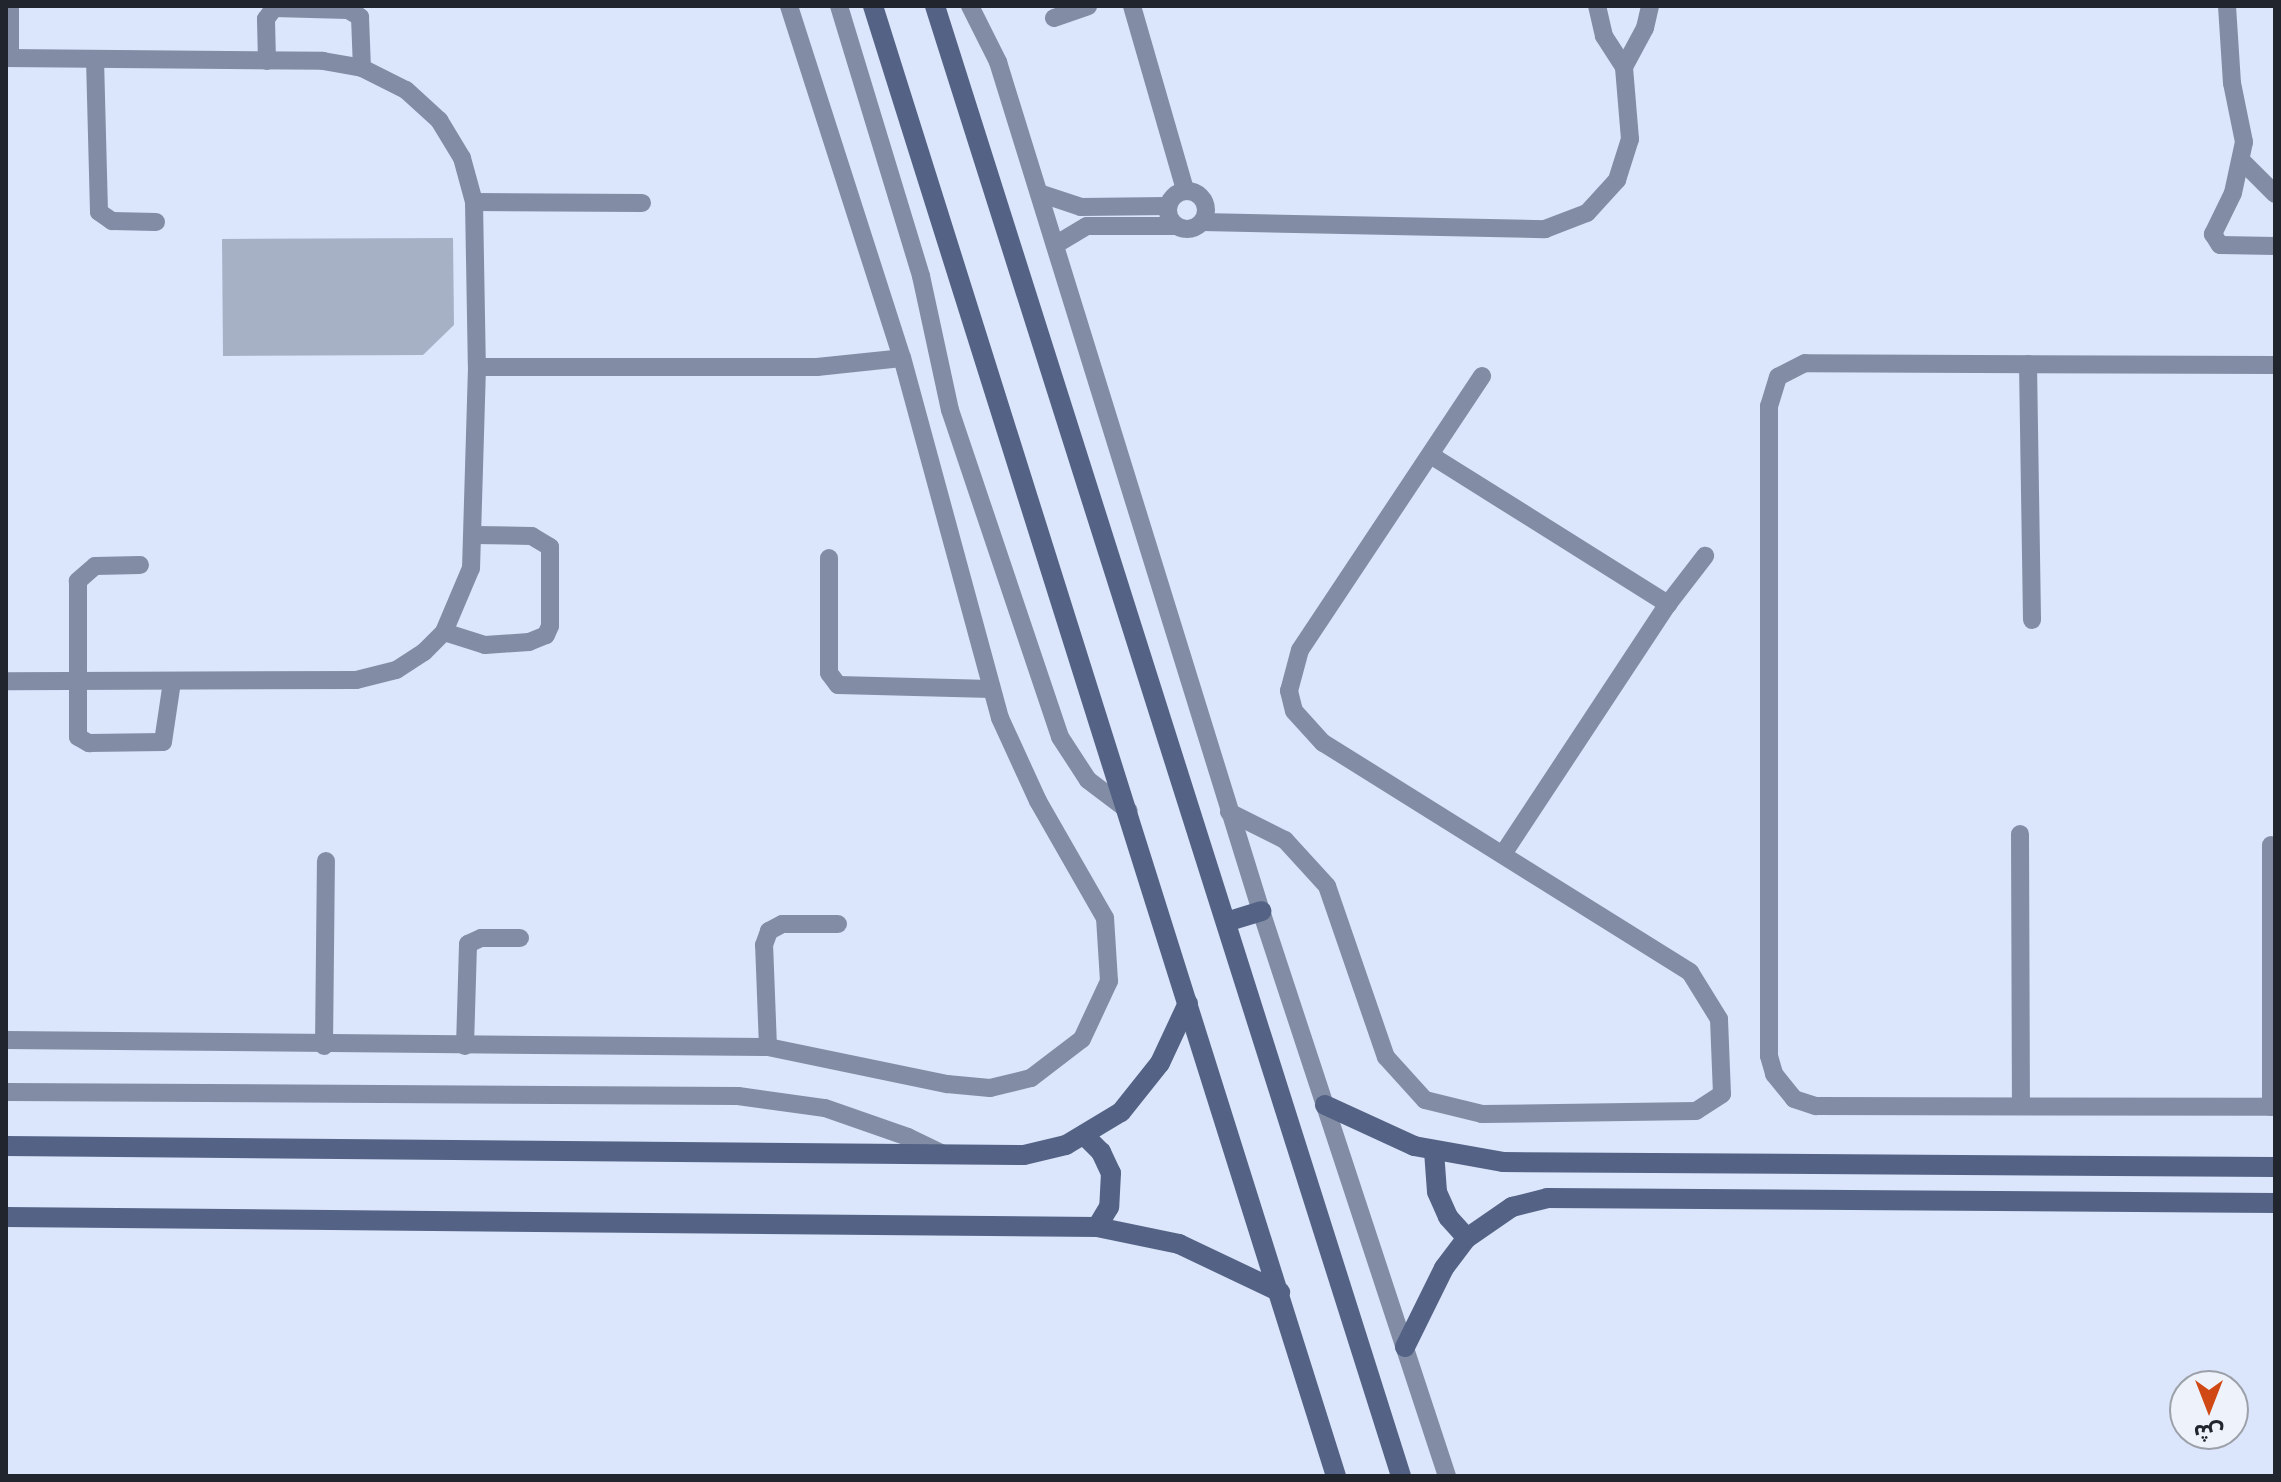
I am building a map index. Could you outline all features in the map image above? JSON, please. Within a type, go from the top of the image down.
[{"type":"street","points":[[6,681],[356,680],[396,670],[444,632],[462,600],[475,535],[477,367],[474,202],[462,158],[439,120],[406,90],[362,68],[267,61],[8,58],[10,6]]},
{"type":"street","points":[[6,1040],[324,1046],[768,1047],[947,1084],[990,1088],[1050,1068],[1094,1021],[1111,960],[1105,918],[1024,774],[991,689],[902,358],[789,6]]},
{"type":"street","points":[[839,6],[921,276],[950,410],[1060,737],[1088,780],[1129,811]]},
{"type":"street","points":[[873,6],[1336,1476]]},
{"type":"street","points":[[935,6],[1401,1476]]},
{"type":"street","points":[[970,6],[998,62],[1229,812],[1447,1476]]},
{"type":"street","points":[[1054,18],[1088,6]]},
{"type":"street","points":[[1132,6],[1185,190]]},
{"type":"street","points":[[1055,245],[1087,226],[1175,226],[1189,229],[1202,222],[1545,229],[1567,224],[1604,198],[1626,161],[1630,139],[1624,67],[1604,36],[1597,6]]},
{"type":"street","points":[[1624,67],[1645,28],[1650,6]]},
{"type":"street","points":[[2227,6],[2232,83],[2245,126],[2233,193],[2214,228],[2215,241],[2227,246],[2275,246]]},
{"type":"street","points":[[267,61],[266,19],[274,8],[348,10],[360,17],[362,68]]},
{"type":"street","points":[[95,59],[99,212],[112,221],[156,222]]},
{"type":"street","points":[[2241,160],[2275,194]]},
{"type":"street","points":[[1039,193],[1081,207],[1167,206],[1185,190]]},
{"type":"street","points":[[1185,190],[1202,197],[1202,222]]},
{"type":"street","points":[[474,202],[642,203]]},
{"type":"street","points":[[1167,206],[1175,226]]},
{"type":"street","points":[[477,367],[817,367],[902,358]]},
{"type":"street","points":[[2271,845],[2273,1107],[1816,1106],[1794,1099],[1774,1074],[1769,1056],[1769,406],[1778,377],[1805,363],[2275,365]]},
{"type":"street","points":[[2028,364],[2032,620]]},
{"type":"street","points":[[1229,812],[1285,840],[1327,886],[1386,1057],[1425,1100],[1482,1114],[1696,1111],[1716,1103],[1726,1084],[1719,1019],[1700,983],[1305,730],[1289,691],[1300,650],[1432,456],[1482,376]]},
{"type":"street","points":[[1432,456],[1668,604]]},
{"type":"street","points":[[444,632],[485,645],[538,641],[550,626],[550,547],[532,536],[475,535]]},
{"type":"street","points":[[1503,854],[1668,604],[1705,556]]},
{"type":"street","points":[[829,558],[829,673],[838,685],[991,689]]},
{"type":"street","points":[[140,565],[95,566],[82,574],[75,732],[83,741],[153,745],[163,742],[168,732],[172,682]]},
{"type":"street","points":[[2020,834],[2021,1106]]},
{"type":"street","points":[[324,1046],[326,861]]},
{"type":"street","points":[[1226,922],[1261,911]]},
{"type":"street","points":[[768,1047],[764,945],[769,931],[782,924],[838,924]]},
{"type":"street","points":[[465,1046],[468,944],[481,938],[520,938]]},
{"type":"street","points":[[6,1146],[948,1157],[1024,1155],[1085,1136],[1121,1112],[1149,1081],[1188,1003]]},
{"type":"street","points":[[6,1092],[738,1096],[839,1112],[948,1157]]},
{"type":"street","points":[[1325,1105],[1384,1135],[1434,1151],[1518,1162],[2275,1167]]},
{"type":"street","points":[[1085,1136],[1101,1152],[1111,1173],[1109,1207],[1097,1227]]},
{"type":"street","points":[[1434,1151],[1437,1192],[1467,1238]]},
{"type":"street","points":[[1405,1347],[1444,1268],[1467,1238],[1512,1207],[1566,1198],[2275,1203]]},
{"type":"street","points":[[6,1217],[1097,1227],[1179,1244],[1280,1292]]},
{"type":"building","points":[[453,238],[454,325],[423,355],[223,356],[222,239]]}]
